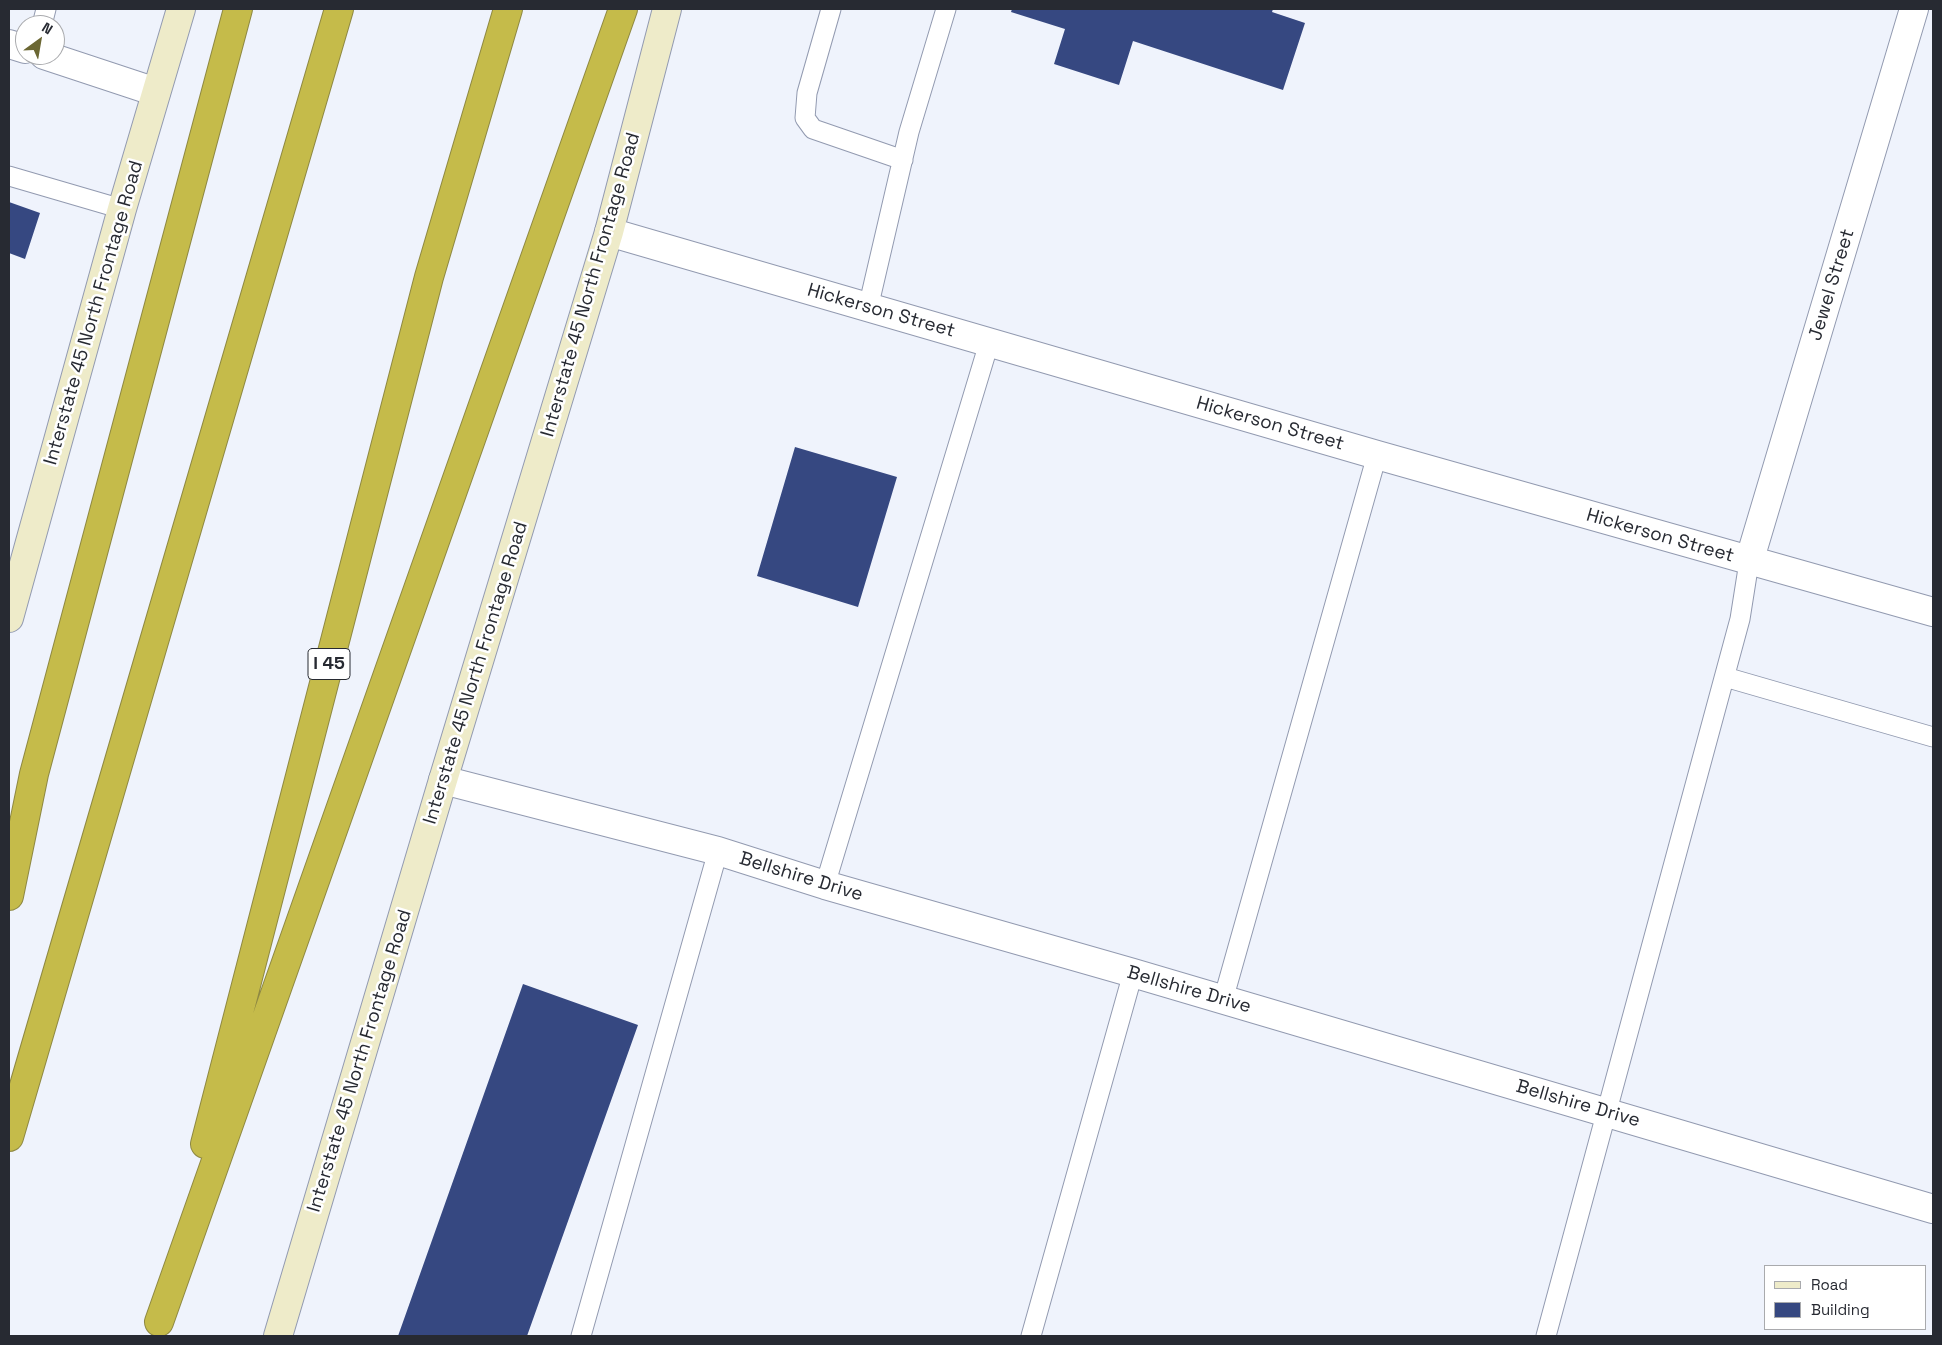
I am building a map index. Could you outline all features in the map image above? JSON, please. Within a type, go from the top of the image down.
[{"type":"highway","points":[[9,896],[34,774],[238,9]]},
{"type":"highway","points":[[9,1137],[339,9]]},
{"type":"highway","name":"I 45","points":[[156,1329],[429,278],[508,9]]},
{"type":"highway","points":[[156,1329],[623,9]]},
{"type":"main road","name":"Interstate 45 North Frontage Road","points":[[9,618],[14,582],[181,9]]},
{"type":"main road","name":"Interstate 45 North Frontage Road","points":[[278,1336],[443,780],[609,232],[667,9]]},
{"type":"street","name":"Jewel Street","points":[[1749,562],[1914,9]]},
{"type":"street","points":[[65,62],[156,92]]},
{"type":"street","name":"Hickerson Street","points":[[609,232],[1749,562],[1933,612]]},
{"type":"street","name":"Bellshire Drive","points":[[443,780],[718,851],[825,885],[1133,973],[1933,1209]]},
{"type":"lane","points":[[831,9],[807,94],[805,118],[813,129],[902,160]]},
{"type":"lane","points":[[868,308],[902,160],[946,9]]},
{"type":"lane","points":[[9,176],[122,209]]},
{"type":"lane","points":[[825,885],[989,343]]},
{"type":"lane","points":[[1223,1000],[1377,455]]},
{"type":"lane","points":[[1546,1336],[1725,677],[1740,619],[1749,562]]},
{"type":"lane","points":[[1725,677],[1933,737]]},
{"type":"lane","points":[[581,1336],[718,851]]},
{"type":"lane","points":[[1031,1336],[1133,973]]},
{"type":"building","points":[[1012,9],[1273,9],[1272,12],[1305,23],[1283,90],[1133,41],[1119,85],[1054,64],[1065,29],[1011,12]]},
{"type":"building","points":[[9,202],[40,213],[25,259],[9,253]]},
{"type":"building","points":[[795,447],[897,477],[858,607],[757,576]]},
{"type":"building","points":[[523,984],[638,1025],[527,1336],[398,1336]]}]
